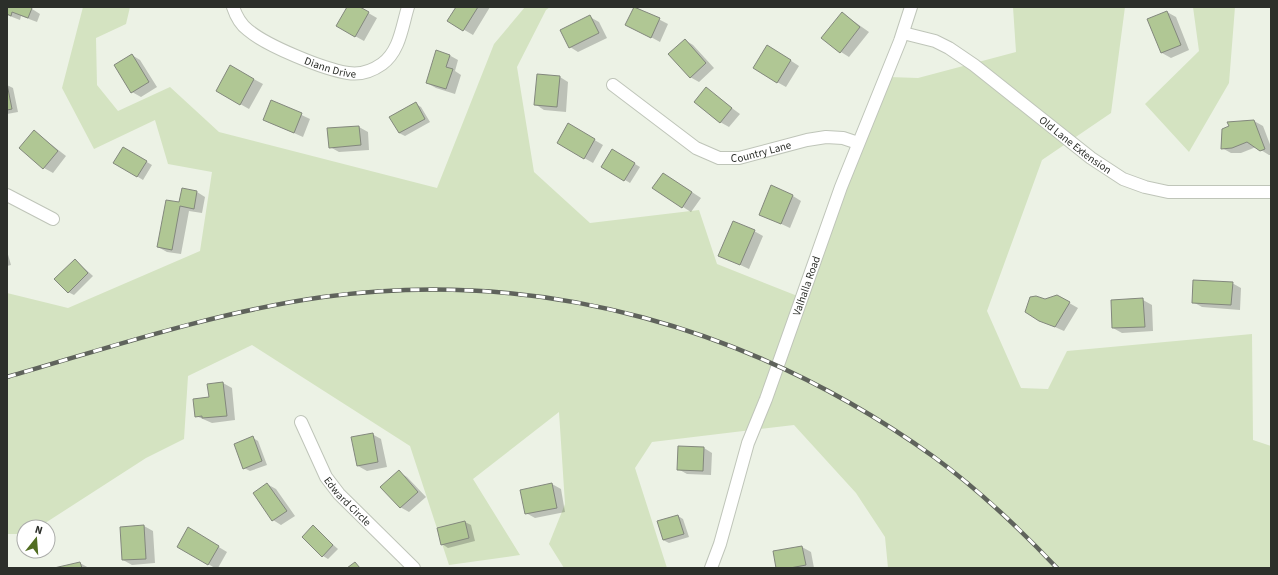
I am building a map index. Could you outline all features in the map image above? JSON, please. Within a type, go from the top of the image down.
[{"type":"street","name":"Diann Drive","points":[[233,7],[238,19],[249,30],[279,48],[322,66],[355,74],[370,70],[389,57],[397,44],[408,7]]},
{"type":"street","name":"Valhalla Road","points":[[711,568],[720,544],[748,443],[766,399],[814,260],[858,143],[903,33],[911,7]]},
{"type":"street","name":"Old Lane Extension","points":[[903,33],[930,40],[949,48],[1090,158],[1123,178],[1145,187],[1168,192],[1271,192]]},
{"type":"street","name":"Country Lane","points":[[613,85],[696,148],[719,158],[739,158],[807,140],[826,137],[843,138],[858,143]]},
{"type":"street","points":[[7,195],[53,219]]},
{"type":"street","name":"Edward Circle","points":[[301,422],[326,477],[339,494],[414,568]]},
{"type":"green space","points":[[83,7],[130,7],[126,24],[96,38],[97,85],[118,111],[170,87],[219,132],[437,188],[494,44],[525,7],[550,7],[546,10],[517,67],[534,172],[590,223],[699,210],[717,264],[800,297],[889,77],[918,78],[1016,52],[1013,7],[1125,7],[1111,113],[1042,160],[987,311],[1021,388],[1048,389],[1067,351],[1252,334],[1253,440],[1271,446],[1271,568],[888,568],[885,537],[856,493],[794,425],[652,442],[635,468],[667,568],[564,568],[549,544],[565,504],[559,412],[473,479],[520,555],[449,565],[410,446],[252,345],[188,376],[184,439],[146,458],[51,519],[16,519],[16,534],[7,534],[7,293],[68,308],[200,251],[212,172],[168,164],[155,120],[94,149],[62,88]]},
{"type":"green space","points":[[1193,7],[1235,7],[1229,83],[1189,152],[1145,104],[1199,51]]},
{"type":"building","points":[[7,7],[32,8],[28,18],[12,12],[11,16],[7,14]]},
{"type":"building","points":[[347,7],[360,7],[369,12],[355,37],[336,26]]},
{"type":"building","points":[[456,7],[478,7],[463,31],[447,21]]},
{"type":"building","points":[[634,7],[660,18],[651,38],[625,25]]},
{"type":"building","points":[[1167,11],[1181,45],[1161,53],[1147,19]]},
{"type":"building","points":[[842,12],[860,27],[840,53],[821,38]]},
{"type":"building","points":[[590,15],[599,33],[569,48],[560,30]]},
{"type":"building","points":[[685,39],[706,63],[690,78],[668,54]]},
{"type":"building","points":[[767,45],[791,60],[777,83],[753,68]]},
{"type":"building","points":[[436,50],[450,55],[446,67],[453,69],[446,89],[426,83]]},
{"type":"building","points":[[132,54],[149,82],[131,93],[114,65]]},
{"type":"building","points":[[230,65],[254,79],[240,105],[216,91]]},
{"type":"building","points":[[537,74],[560,76],[557,107],[534,105]]},
{"type":"building","points":[[7,84],[12,109],[7,110]]},
{"type":"building","points":[[706,87],[732,108],[720,123],[694,102]]},
{"type":"building","points":[[271,100],[302,113],[294,133],[263,120]]},
{"type":"building","points":[[416,102],[425,119],[399,133],[389,117]]},
{"type":"building","points":[[1254,120],[1265,149],[1260,151],[1247,142],[1232,148],[1221,149],[1222,129],[1229,126],[1227,122]]},
{"type":"building","points":[[568,123],[595,139],[584,159],[557,143]]},
{"type":"building","points":[[359,126],[361,145],[329,148],[327,128]]},
{"type":"building","points":[[34,130],[58,151],[43,169],[19,148]]},
{"type":"building","points":[[123,147],[147,161],[137,177],[113,163]]},
{"type":"building","points":[[612,149],[635,163],[624,181],[601,167]]},
{"type":"building","points":[[663,173],[692,192],[682,208],[652,188]]},
{"type":"building","points":[[771,185],[793,195],[781,224],[759,215]]},
{"type":"building","points":[[182,188],[197,191],[194,209],[180,206],[172,250],[157,247],[166,200],[179,202]]},
{"type":"building","points":[[733,221],[755,230],[740,265],[718,256]]},
{"type":"building","points":[[75,259],[88,273],[68,293],[54,279]]},
{"type":"building","points":[[1193,280],[1233,282],[1231,305],[1192,303]]},
{"type":"building","points":[[1057,295],[1070,302],[1055,327],[1039,321],[1025,312],[1030,297],[1036,296],[1045,299]]},
{"type":"building","points":[[1143,298],[1145,327],[1112,328],[1111,300]]},
{"type":"building","points":[[223,382],[227,416],[202,418],[202,416],[195,417],[193,399],[209,397],[207,384]]},
{"type":"building","points":[[373,433],[378,462],[357,466],[351,437]]},
{"type":"building","points":[[253,436],[262,461],[243,469],[234,444]]},
{"type":"building","points":[[678,446],[704,447],[703,471],[677,470]]},
{"type":"building","points":[[399,470],[418,492],[400,508],[380,487]]},
{"type":"building","points":[[267,483],[287,511],[272,521],[253,493]]},
{"type":"building","points":[[552,483],[557,508],[525,514],[520,490]]},
{"type":"building","points":[[678,515],[684,534],[663,540],[657,521]]},
{"type":"building","points":[[465,521],[469,538],[441,545],[437,528]]},
{"type":"building","points":[[144,525],[146,559],[122,560],[120,527]]},
{"type":"building","points":[[313,525],[333,545],[322,557],[302,537]]},
{"type":"building","points":[[188,527],[219,546],[208,565],[177,547]]},
{"type":"building","points":[[802,546],[806,565],[790,568],[776,568],[773,551]]},
{"type":"building","points":[[80,562],[82,568],[54,568]]},
{"type":"building","points":[[355,562],[360,568],[347,568]]},
{"type":"railway","points":[[7,377],[124,342],[203,321],[323,297],[405,290],[486,291],[566,301],[644,318],[720,342],[794,374],[866,412],[934,457],[983,496],[1028,538],[1057,568]]}]
